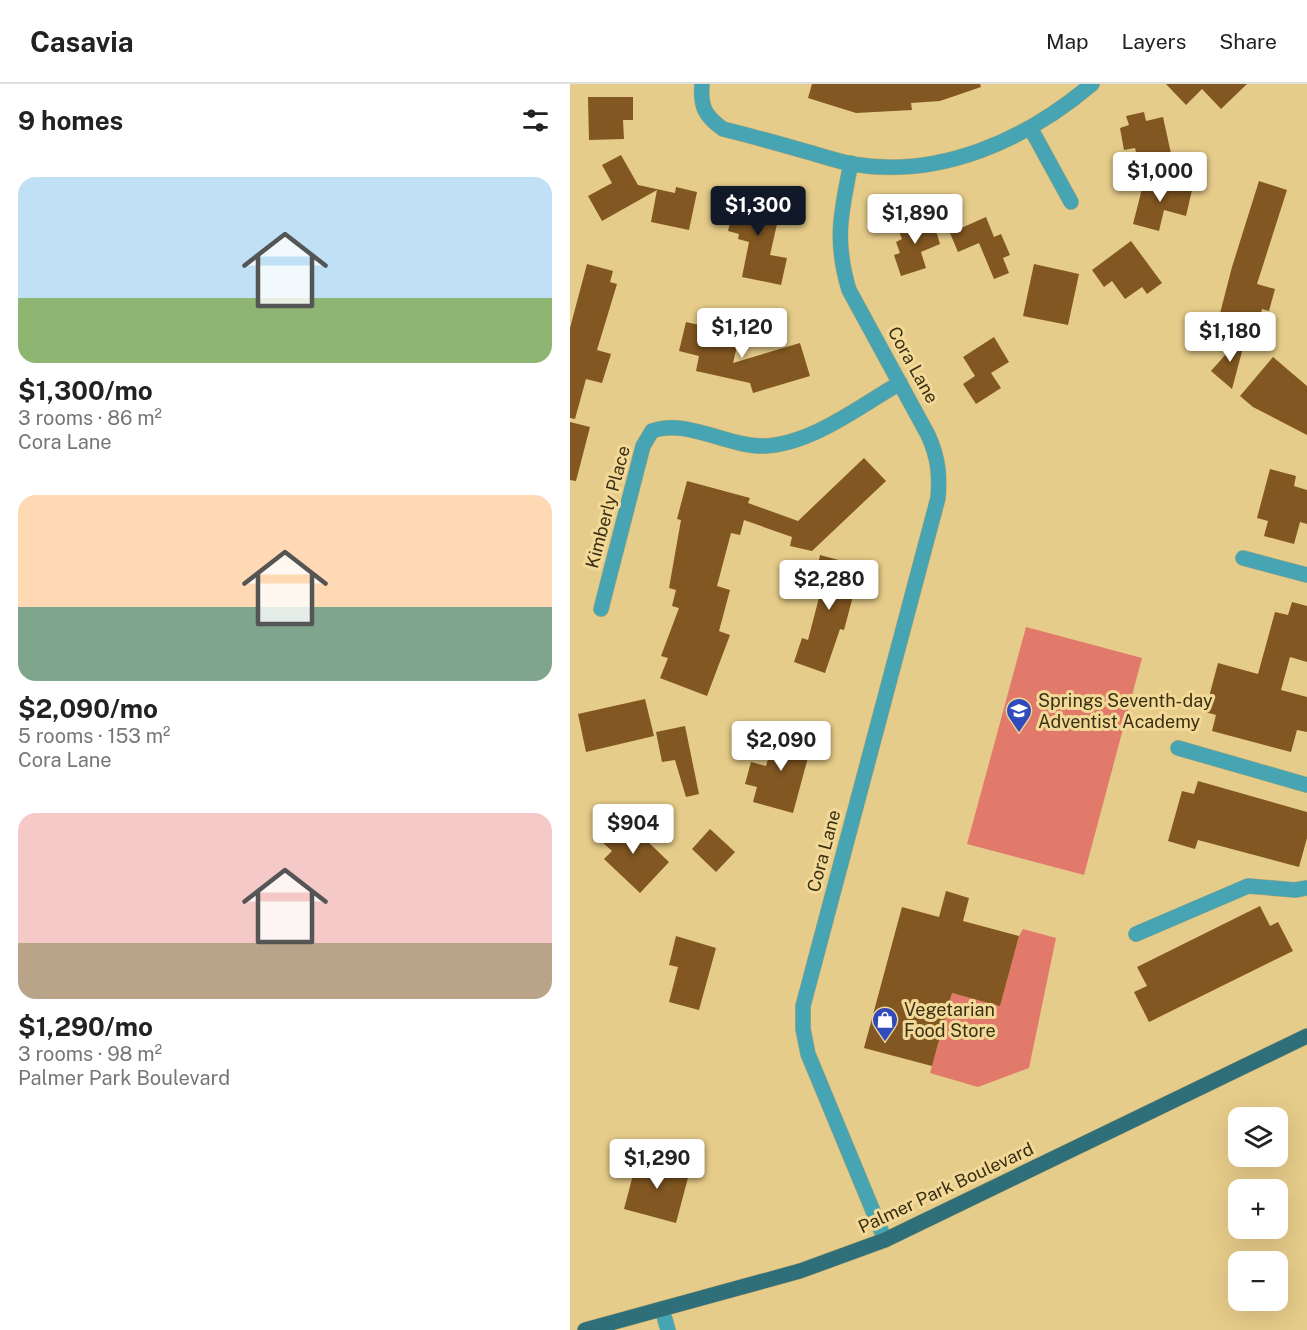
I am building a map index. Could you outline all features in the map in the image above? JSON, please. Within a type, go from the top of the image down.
[{"type":"main road","name":"Palmer Park Boulevard","points":[[585,1330],[800,1271],[885,1240],[1307,1035]]},
{"type":"street","points":[[702,84],[700,97],[704,110],[710,120],[723,129],[851,163],[885,167],[919,165],[952,159],[1006,141],[1031,129],[1061,110],[1092,84]]},
{"type":"street","points":[[1031,129],[1071,202]]},
{"type":"street","name":"Cora Lane","points":[[851,163],[838,238],[841,266],[849,290],[928,435],[937,455],[940,476],[938,498],[802,1006],[802,1029],[808,1054],[885,1240]]},
{"type":"street","name":"Kimberly Place","points":[[600,609],[643,446],[652,431],[663,426],[678,428],[763,446],[790,441],[817,431],[900,383]]},
{"type":"street","points":[[1243,558],[1307,575]]},
{"type":"street","points":[[1178,748],[1307,785]]},
{"type":"street","points":[[1136,934],[1248,886],[1295,890],[1307,888]]},
{"type":"street","points":[[662,1309],[668,1330]]},
{"type":"shaded area","points":[[1026,627],[1142,658],[1084,875],[967,844]]},
{"type":"shaded area","points":[[1023,929],[1056,938],[1029,1068],[978,1087],[930,1073],[952,993],[1000,1005],[1019,936]]},
{"type":"building","points":[[812,84],[980,84],[981,87],[940,101],[911,103],[912,110],[856,113],[808,98]]},
{"type":"building","points":[[1166,84],[1247,84],[1221,109],[1202,89],[1186,105]]},
{"type":"building","points":[[588,97],[633,97],[633,120],[623,120],[624,139],[589,140]]},
{"type":"building","points":[[1144,112],[1146,121],[1163,117],[1172,158],[1153,162],[1154,164],[1143,167],[1142,164],[1139,165],[1135,148],[1124,150],[1120,128],[1129,125],[1126,116]]},
{"type":"building","points":[[621,155],[638,185],[675,193],[676,187],[697,192],[689,230],[651,222],[657,190],[602,221],[588,196],[612,183],[602,165]]},
{"type":"building","points":[[1145,177],[1192,190],[1186,216],[1164,210],[1159,231],[1133,224]]},
{"type":"building","points":[[1259,181],[1287,190],[1257,284],[1275,289],[1269,311],[1262,309],[1260,320],[1251,318],[1248,329],[1218,321]]},
{"type":"building","points":[[737,192],[782,202],[770,255],[787,258],[781,285],[742,277],[749,242],[738,239],[739,234],[728,231]]},
{"type":"building","points":[[932,217],[940,244],[921,252],[926,268],[901,276],[894,255],[900,253],[896,242],[902,239],[898,229]]},
{"type":"building","points":[[986,217],[994,237],[1001,234],[1010,255],[1003,258],[1009,273],[994,279],[979,243],[958,252],[950,233]]},
{"type":"building","points":[[1131,241],[1162,283],[1147,294],[1142,287],[1125,299],[1112,281],[1104,287],[1092,270]]},
{"type":"building","points":[[587,264],[613,271],[610,282],[617,284],[597,350],[611,354],[602,383],[586,379],[575,419],[570,418],[570,328]]},
{"type":"building","points":[[1034,264],[1079,274],[1068,325],[1023,316]]},
{"type":"building","points":[[686,322],[740,334],[733,363],[800,343],[810,376],[753,393],[750,383],[696,371],[699,356],[679,351]]},
{"type":"building","points":[[1248,329],[1232,389],[1211,371]]},
{"type":"building","points":[[994,337],[1009,362],[991,373],[1001,388],[976,404],[963,384],[975,376],[963,357]]},
{"type":"building","points":[[1273,357],[1307,386],[1307,435],[1253,407],[1240,396]]},
{"type":"building","points":[[570,422],[590,427],[576,481],[570,480]]},
{"type":"building","points":[[864,458],[886,481],[812,551],[790,546],[792,537],[744,520],[740,535],[731,533],[717,586],[730,590],[719,631],[730,635],[707,696],[660,678],[668,658],[661,656],[679,608],[672,606],[676,590],[669,588],[681,520],[677,519],[687,481],[750,498],[748,503],[798,521]]},
{"type":"building","points":[[1270,469],[1296,476],[1294,486],[1307,490],[1307,524],[1300,522],[1294,544],[1264,536],[1268,521],[1257,518]]},
{"type":"building","points":[[820,555],[861,566],[844,630],[840,629],[825,673],[794,662],[802,638],[808,640],[821,590],[813,587]]},
{"type":"building","points":[[1292,602],[1307,606],[1307,662],[1290,657],[1281,690],[1307,697],[1307,732],[1297,730],[1291,752],[1212,731],[1216,715],[1205,712],[1218,663],[1258,674],[1275,612],[1288,615]]},
{"type":"building","points":[[645,699],[654,736],[586,752],[578,714]]},
{"type":"building","points":[[685,726],[699,794],[686,797],[675,760],[662,762],[656,732]]},
{"type":"building","points":[[777,729],[813,739],[793,813],[753,802],[757,787],[745,784],[751,762],[766,766]]},
{"type":"building","points":[[1198,781],[1307,812],[1307,838],[1299,867],[1198,840],[1195,849],[1168,841],[1182,791],[1194,794]]},
{"type":"building","points":[[622,817],[669,862],[640,893],[604,859],[612,851],[600,840]]},
{"type":"building","points":[[710,829],[735,852],[716,872],[692,849]]},
{"type":"building","points":[[946,891],[969,898],[963,921],[1019,936],[1000,1006],[952,993],[932,1066],[864,1048],[902,907],[939,917]]},
{"type":"building","points":[[1260,906],[1270,926],[1278,922],[1293,951],[1149,1022],[1134,992],[1147,986],[1137,967]]},
{"type":"building","points":[[676,936],[716,948],[699,1010],[669,1002],[678,967],[669,965]]},
{"type":"building","points":[[638,1156],[690,1170],[676,1223],[624,1209]]},
{"type":"place","name":"Springs Seventh-day Adventist Academy","points":[[1019,734]]},
{"type":"place","name":"Vegetarian Food Store","points":[[885,1043]]}]
